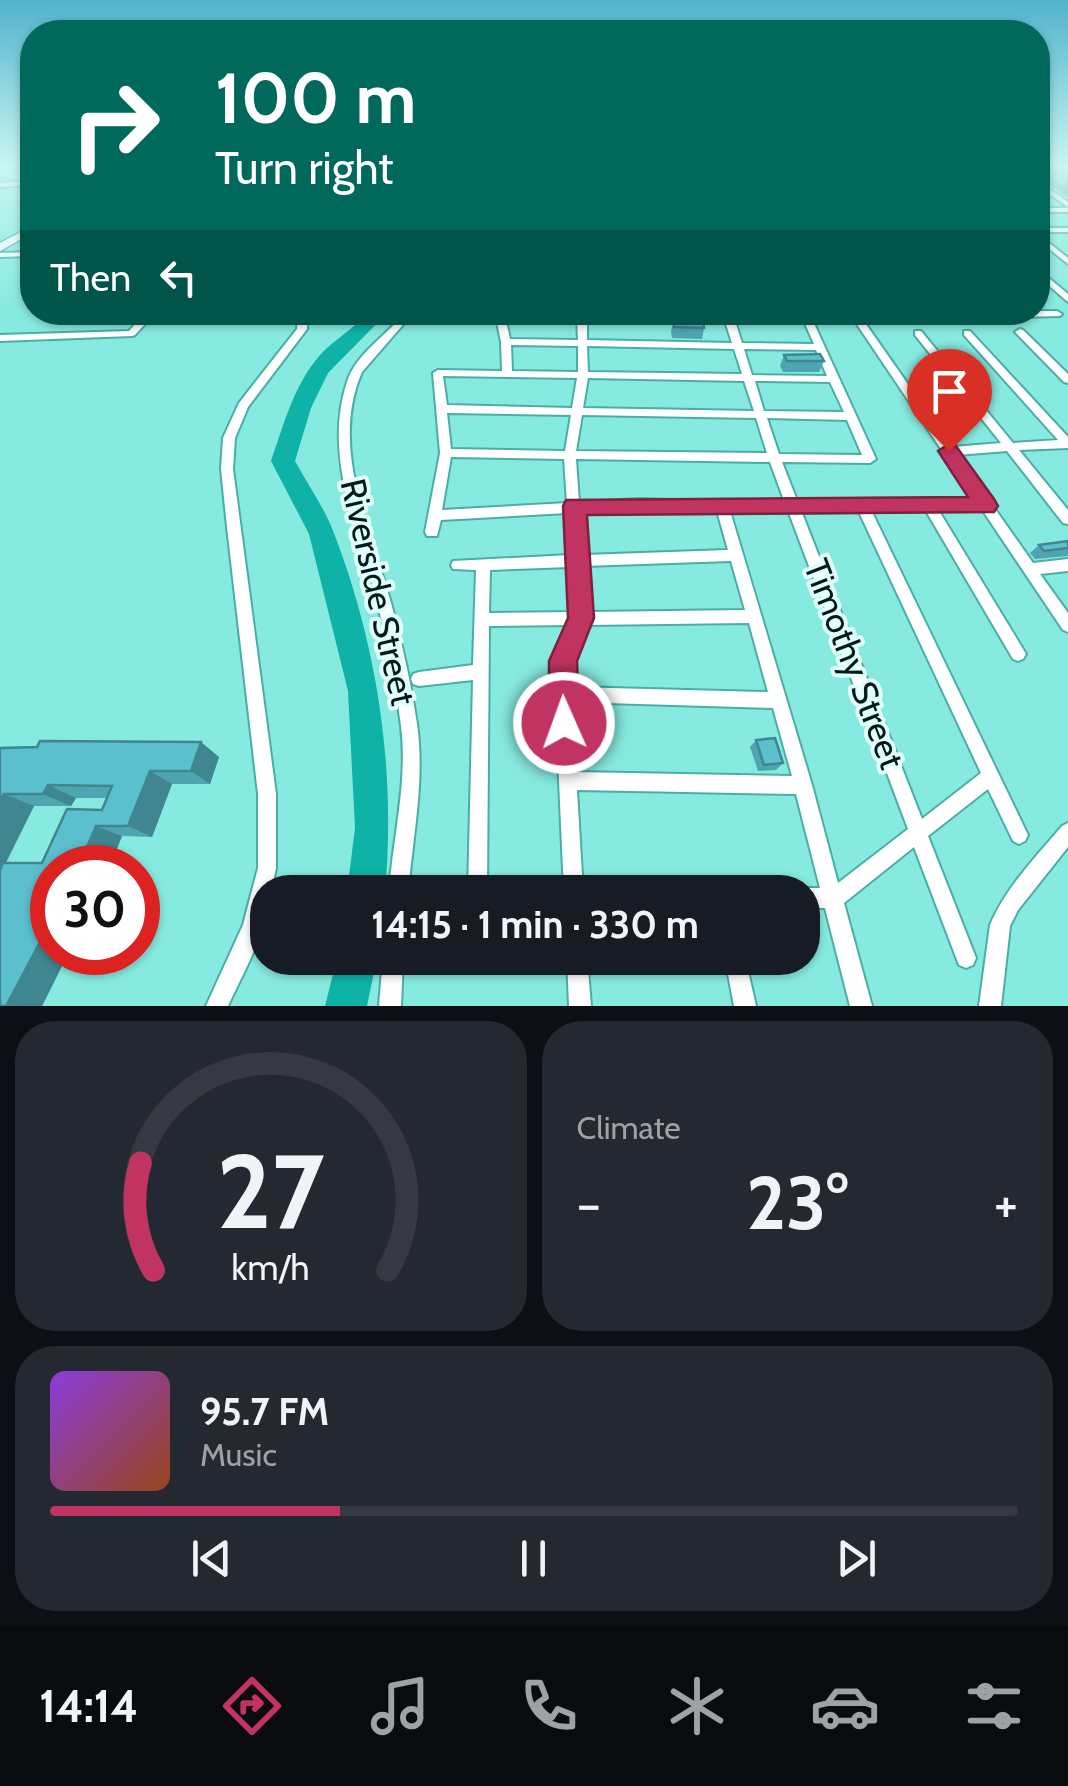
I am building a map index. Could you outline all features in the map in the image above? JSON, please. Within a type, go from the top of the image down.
[{"type":"street","points":[[1050,246],[1068,262]]},
{"type":"street","points":[[1054,250],[1068,250]]},
{"type":"street","points":[[1050,284],[1068,303]]},
{"type":"street","points":[[0,338],[118,335],[132,332],[139,325]]},
{"type":"street","points":[[217,1006],[254,926],[266,868],[268,794],[229,488],[229,438],[243,406],[302,325]]},
{"type":"street","name":"Riverside Street","points":[[398,325],[361,364],[352,383],[346,438],[353,500],[384,602],[411,740],[413,787],[400,875]]},
{"type":"street","points":[[502,325],[507,374]]},
{"type":"street","points":[[572,875],[562,694],[563,661],[581,618],[570,454],[583,375],[583,325]]},
{"type":"street","name":"Timothy Street","points":[[731,325],[774,457],[966,958]]},
{"type":"street","points":[[446,453],[870,459],[809,325]]},
{"type":"street","points":[[869,325],[949,451],[1068,624]]},
{"type":"street","points":[[918,332],[1068,520]]},
{"type":"street","points":[[966,332],[1068,443]]},
{"type":"street","points":[[1020,332],[1068,380]]},
{"type":"street","points":[[506,342],[819,347]]},
{"type":"street","points":[[432,532],[446,453],[438,374],[834,379]]},
{"type":"street","points":[[441,409],[850,416]]},
{"type":"street","points":[[949,451],[1068,443]]},
{"type":"street","points":[[722,505],[861,1006]]},
{"type":"street","points":[[435,515],[574,506],[986,506]]},
{"type":"street","points":[[929,506],[1018,654]]},
{"type":"street","points":[[863,507],[1019,835]]},
{"type":"street","points":[[458,565],[736,555]]},
{"type":"street","points":[[477,875],[483,564]]},
{"type":"street","points":[[1030,570],[1068,565]]},
{"type":"street","points":[[481,620],[754,616]]},
{"type":"street","points":[[419,679],[480,672]]},
{"type":"street","points":[[562,694],[779,700]]},
{"type":"street","points":[[820,898],[834,898],[991,776]]},
{"type":"street","points":[[567,781],[803,786]]},
{"type":"street","points":[[990,1006],[1000,925],[1011,904],[1068,832]]},
{"type":"street","points":[[390,1006],[392,975]]},
{"type":"street","points":[[578,975],[580,1006]]},
{"type":"street","points":[[738,975],[745,1006]]},
{"type":"building","points":[[704,325],[704,328],[674,327]]},
{"type":"building","points":[[820,354],[824,361],[787,361],[784,355]]},
{"type":"building","points":[[1068,541],[1068,548],[1044,551],[1039,545]]},
{"type":"building","points":[[775,738],[783,763],[764,765],[756,740]]},
{"type":"building","points":[[40,741],[201,742],[191,771],[150,771],[128,826],[96,826],[88,845],[50,845],[67,809],[102,810],[112,786],[48,785],[43,794],[4,794],[0,801],[0,748],[37,747]]},
{"type":"building","points":[[3,863],[30,863],[30,961],[6,1006],[0,1006],[0,870]]},
{"type":"waterway","points":[[367,325],[319,371],[300,408],[283,461],[322,534],[364,691],[373,828],[368,875]]},
{"type":"waterway","points":[[346,1006],[353,975]]},
{"type":"route","points":[[564,723],[563,661],[581,618],[574,506],[986,506],[949,451]]}]
